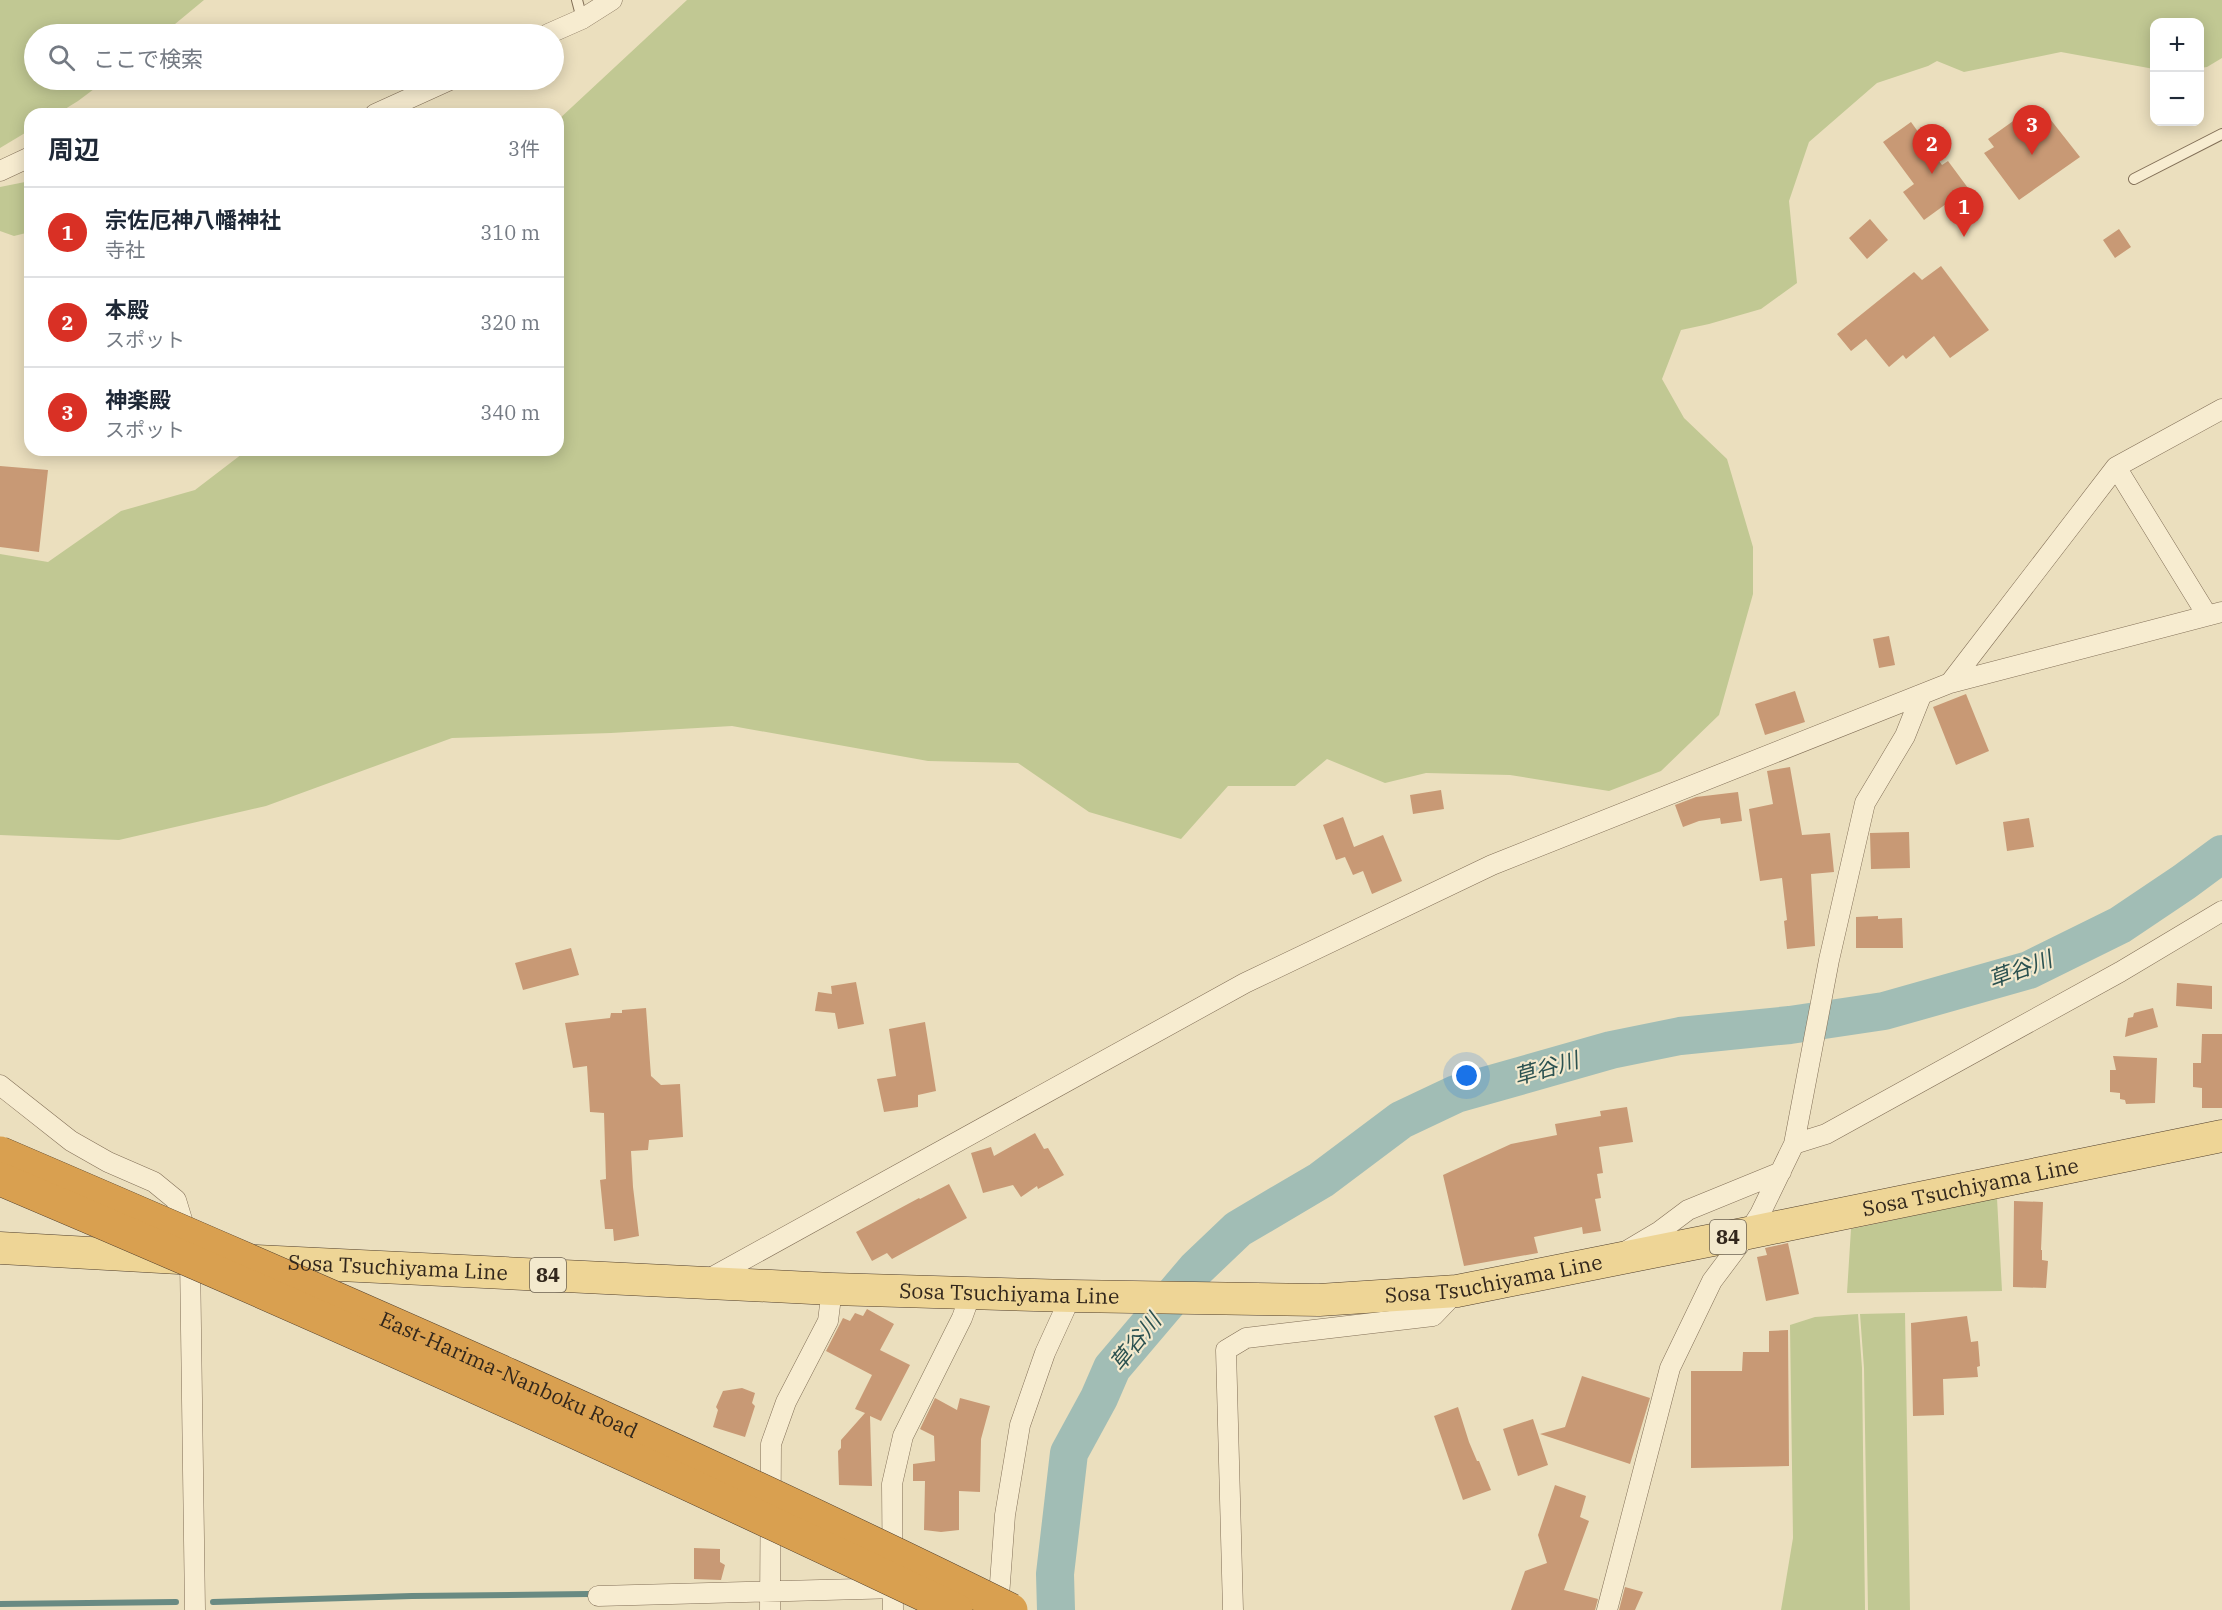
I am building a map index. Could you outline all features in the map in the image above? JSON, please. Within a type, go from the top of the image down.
[{"type":"highway","name":"East-Harima-Nanboku Road","points":[[0,1153],[362,1309],[1005,1598]]},
{"type":"highway","name":"East-Harima-Nanboku Road","points":[[0,1179],[502,1399],[782,1527],[956,1610]]},
{"type":"main road","name":"Sosa Tsuchiyama Line","points":[[0,1248],[832,1289],[1230,1300],[1319,1300],[1457,1291],[2222,1136]]},
{"type":"street","points":[[560,24],[579,9],[612,0]]},
{"type":"street","points":[[388,108],[428,90]]},
{"type":"street","points":[[0,171],[24,160]]},
{"type":"street","points":[[1950,683],[2116,467],[2222,409]]},
{"type":"street","points":[[703,1282],[1267,973],[1492,865],[1950,683],[2215,613],[2116,467]]},
{"type":"street","points":[[1607,1610],[1670,1368],[1712,1281],[1760,1214],[1794,1144],[1829,960],[1865,803],[1905,736],[1921,696]]},
{"type":"street","points":[[1794,1144],[1826,1134],[2053,1010],[2222,911]]},
{"type":"street","points":[[0,1085],[71,1141],[108,1162],[154,1182],[176,1200],[190,1258],[195,1610]]},
{"type":"street","points":[[1611,1261],[1660,1231],[1688,1210],[1781,1172]]},
{"type":"street","points":[[770,1610],[771,1444],[786,1402],[828,1321],[832,1289]]},
{"type":"street","points":[[1233,1610],[1226,1350],[1246,1338],[1433,1316],[1457,1291]]},
{"type":"street","points":[[893,1610],[892,1484],[903,1436],[962,1318],[971,1293]]},
{"type":"street","points":[[998,1610],[1005,1598],[1005,1515],[1020,1425],[1045,1353],[1083,1296]]},
{"type":"street","points":[[598,1596],[650,1602],[769,1590],[892,1588],[1005,1598]]},
{"type":"lane","points":[[2134,179],[2222,134]]},
{"type":"green space","points":[[0,0],[204,0],[175,24],[24,24],[24,90],[93,90],[67,108],[24,108],[24,134],[0,148]]},
{"type":"green space","points":[[687,0],[2222,0],[2222,58],[2207,67],[2204,67],[2204,18],[2150,18],[2150,68],[2061,52],[1964,72],[1937,61],[1877,83],[1809,142],[1789,201],[1797,283],[1761,309],[1681,330],[1662,379],[1684,418],[1727,459],[1753,547],[1753,594],[1719,715],[1661,771],[1609,791],[1510,775],[1426,773],[1385,783],[1327,759],[1295,786],[1228,786],[1181,839],[1089,812],[1018,763],[928,761],[732,726],[611,733],[452,738],[266,806],[119,840],[0,835],[0,554],[48,562],[121,511],[195,490],[239,456],[564,456],[564,114]]},
{"type":"green space","points":[[24,182],[24,234],[14,236],[0,231],[0,187]]},
{"type":"green space","points":[[1997,1198],[2002,1291],[1847,1293],[1851,1229]]},
{"type":"green space","points":[[1905,1313],[1910,1610],[1868,1610],[1864,1368],[1860,1314]]},
{"type":"green space","points":[[1858,1314],[1862,1368],[1865,1610],[1781,1610],[1793,1538],[1790,1325],[1815,1317]]},
{"type":"building","points":[[2043,110],[2080,157],[2019,200],[1984,153],[1994,147],[1988,139],[2016,119],[2022,127]]},
{"type":"building","points":[[1911,122],[1942,165],[1948,161],[1968,188],[1924,220],[1903,192],[1914,184],[1883,142]]},
{"type":"building","points":[[1870,219],[1888,240],[1867,259],[1849,238]]},
{"type":"building","points":[[2119,229],[2131,247],[2115,258],[2103,240]]},
{"type":"building","points":[[1941,266],[1989,330],[1950,358],[1934,336],[1906,359],[1903,355],[1889,367],[1866,339],[1851,351],[1837,334],[1914,272],[1922,280]]},
{"type":"building","points":[[0,466],[48,470],[39,552],[0,547]]},
{"type":"building","points":[[1889,636],[1895,665],[1879,668],[1873,639]]},
{"type":"building","points":[[1795,691],[1805,722],[1765,735],[1755,704]]},
{"type":"building","points":[[1966,694],[1989,751],[1956,765],[1933,707]]},
{"type":"building","points":[[1790,767],[1802,835],[1830,833],[1834,872],[1811,874],[1815,946],[1787,949],[1784,921],[1787,920],[1782,878],[1760,881],[1749,809],[1773,804],[1767,771]]},
{"type":"building","points":[[1441,790],[1444,809],[1413,814],[1410,795]]},
{"type":"building","points":[[1738,792],[1742,821],[1721,824],[1720,818],[1699,821],[1683,827],[1675,805],[1696,797]]},
{"type":"building","points":[[1343,817],[1354,847],[1383,835],[1402,881],[1372,894],[1363,871],[1353,875],[1345,857],[1336,860],[1323,825]]},
{"type":"building","points":[[2029,818],[2034,847],[2007,851],[2003,822]]},
{"type":"building","points":[[1909,832],[1910,868],[1871,869],[1870,833]]},
{"type":"building","points":[[1878,916],[1878,919],[1902,918],[1903,948],[1856,948],[1856,917]]},
{"type":"building","points":[[571,948],[579,975],[523,990],[515,963]]},
{"type":"building","points":[[856,982],[864,1024],[838,1029],[835,1013],[815,1011],[818,992],[832,994],[831,986]]},
{"type":"building","points":[[2177,983],[2212,986],[2212,1009],[2176,1006]]},
{"type":"building","points":[[646,1008],[651,1076],[661,1085],[680,1084],[683,1137],[649,1140],[648,1150],[631,1151],[639,1236],[614,1241],[613,1229],[605,1229],[600,1180],[606,1179],[604,1113],[590,1112],[587,1066],[573,1068],[565,1023],[610,1018],[611,1013]]},
{"type":"building","points":[[2153,1008],[2158,1027],[2125,1037],[2128,1018],[2133,1017],[2134,1013]]},
{"type":"building","points":[[925,1022],[936,1091],[918,1095],[918,1107],[884,1112],[877,1079],[896,1076],[889,1029]]},
{"type":"building","points":[[2202,1034],[2222,1034],[2222,1108],[2202,1108],[2202,1088],[2193,1087],[2193,1063],[2201,1063]]},
{"type":"building","points":[[2113,1056],[2157,1058],[2155,1103],[2126,1104],[2125,1100],[2120,1099],[2120,1093],[2110,1092],[2110,1070],[2116,1070]]},
{"type":"building","points":[[1627,1107],[1633,1142],[1599,1147],[1603,1173],[1597,1174],[1601,1198],[1595,1199],[1601,1231],[1583,1234],[1582,1227],[1534,1237],[1538,1253],[1464,1266],[1443,1175],[1511,1144],[1557,1135],[1555,1124],[1601,1116],[1600,1111]]},
{"type":"building","points":[[1035,1133],[1044,1149],[1048,1148],[1064,1175],[1038,1189],[1037,1186],[1021,1197],[1013,1185],[983,1193],[971,1153],[991,1147],[994,1156]]},
{"type":"building","points":[[949,1184],[967,1218],[892,1259],[887,1253],[872,1261],[856,1232]]},
{"type":"building","points":[[2014,1201],[2043,1202],[2041,1250],[2042,1260],[2048,1261],[2046,1288],[2013,1287]]},
{"type":"building","points":[[1788,1243],[1799,1294],[1766,1301],[1757,1257],[1767,1255],[1765,1248]]},
{"type":"building","points":[[867,1309],[894,1324],[880,1350],[910,1365],[881,1421],[870,1416],[872,1486],[839,1485],[838,1451],[841,1448],[841,1440],[865,1413],[855,1409],[872,1375],[826,1351],[843,1318],[850,1321],[855,1313],[863,1316]]},
{"type":"building","points":[[1967,1316],[1971,1342],[1978,1341],[1980,1366],[1977,1367],[1978,1377],[1943,1379],[1944,1415],[1913,1416],[1911,1323]]},
{"type":"building","points":[[1788,1330],[1789,1466],[1691,1468],[1691,1371],[1742,1371],[1743,1352],[1769,1352],[1769,1331]]},
{"type":"building","points":[[1582,1376],[1650,1398],[1630,1464],[1540,1434],[1565,1427]]},
{"type":"building","points":[[742,1388],[755,1393],[752,1403],[755,1406],[745,1437],[713,1427],[718,1410],[716,1407],[723,1391]]},
{"type":"building","points":[[935,1398],[957,1410],[960,1398],[990,1406],[981,1439],[980,1492],[959,1491],[959,1530],[941,1532],[924,1530],[925,1481],[913,1481],[913,1464],[935,1461],[934,1436],[920,1429]]},
{"type":"building","points":[[1458,1407],[1469,1442],[1491,1490],[1463,1500],[1434,1416]]},
{"type":"building","points":[[1533,1419],[1548,1465],[1518,1476],[1503,1429]]},
{"type":"building","points":[[1555,1485],[1586,1496],[1580,1517],[1589,1521],[1564,1590],[1598,1599],[1595,1610],[1511,1610],[1525,1571],[1547,1563],[1538,1535]]},
{"type":"building","points":[[694,1548],[720,1549],[720,1562],[725,1565],[721,1580],[694,1579]]},
{"type":"building","points":[[1625,1587],[1643,1592],[1635,1610],[1619,1610]]},
{"type":"waterway","name":"草谷川","points":[[1056,1610],[1055,1574],[1069,1453],[1099,1398],[1112,1368],[1196,1269],[1238,1229],[1321,1180],[1401,1120],[1456,1094],[1611,1050],[1680,1036],[1790,1025],[1884,1011],[2029,970],[2120,925],[2222,854]]},
{"type":"waterway","points":[[213,1602],[588,1594]]},
{"type":"waterway","points":[[0,1604],[176,1602]]},
{"type":"place","name":"神楽殿","points":[[2032,155]]},
{"type":"place","name":"本殿","points":[[1932,174]]},
{"type":"place","name":"宗佐厄神八幡神社","points":[[1964,237]]}]
